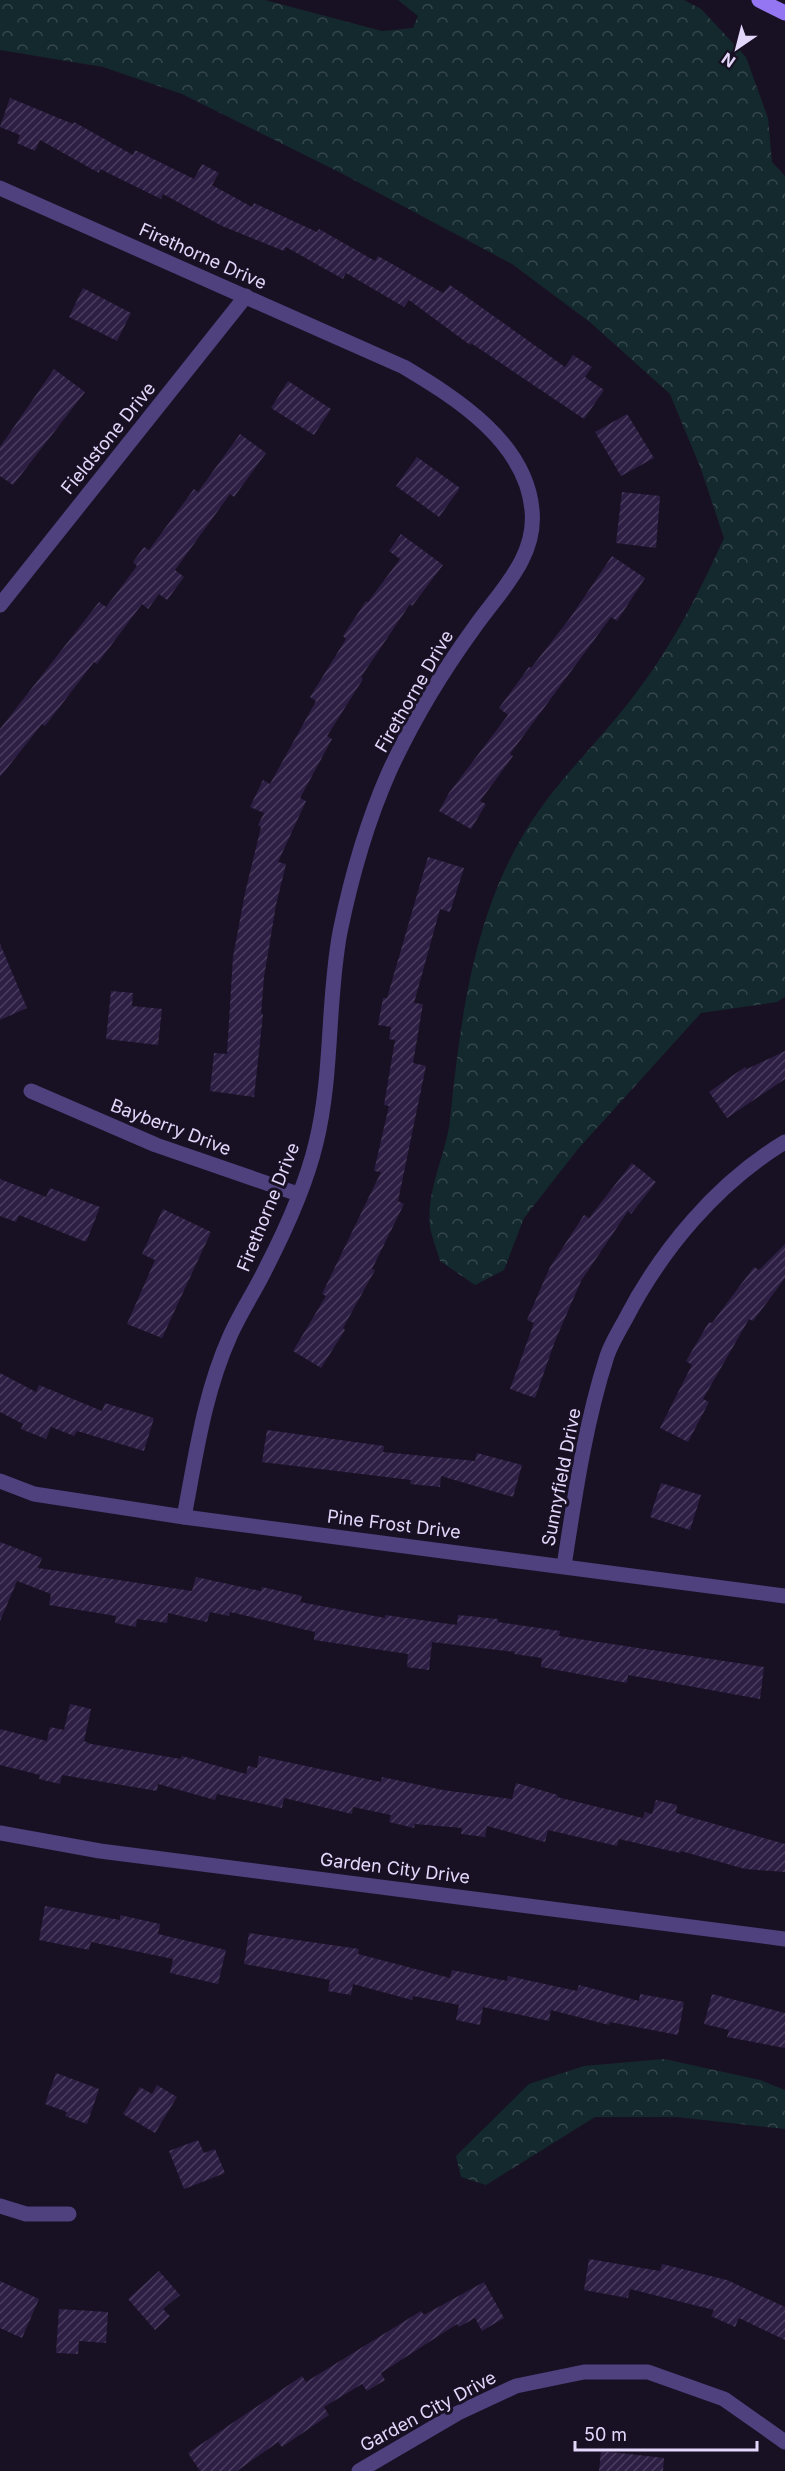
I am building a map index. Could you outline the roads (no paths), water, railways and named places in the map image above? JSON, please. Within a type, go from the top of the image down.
[{"type":"main road","points":[[759,0],[785,13]]},
{"type":"street","name":"Firethorne Drive","points":[[0,188],[404,367],[455,397],[503,444],[525,478],[532,511],[530,537],[514,577],[474,628],[433,693],[390,772],[364,841],[340,933],[316,1144],[267,1268],[230,1335],[208,1393],[184,1517]]},
{"type":"street","name":"Fieldstone Drive","points":[[0,605],[246,296]]},
{"type":"street","name":"Bayberry Drive","points":[[31,1092],[156,1145],[298,1194]]},
{"type":"street","name":"Sunnyfield Drive","points":[[564,1566],[584,1443],[608,1354],[644,1283],[688,1227],[728,1186],[785,1142]]},
{"type":"street","name":"Pine Frost Drive","points":[[0,1481],[34,1494],[184,1517],[785,1596]]},
{"type":"street","name":"Garden City Drive","points":[[0,1833],[100,1851],[785,1939]]},
{"type":"street","points":[[0,2206],[26,2214],[69,2214]]},
{"type":"street","name":"Garden City Drive","points":[[359,2471],[458,2413],[516,2386],[585,2373],[648,2372],[724,2399],[785,2442]]}]
